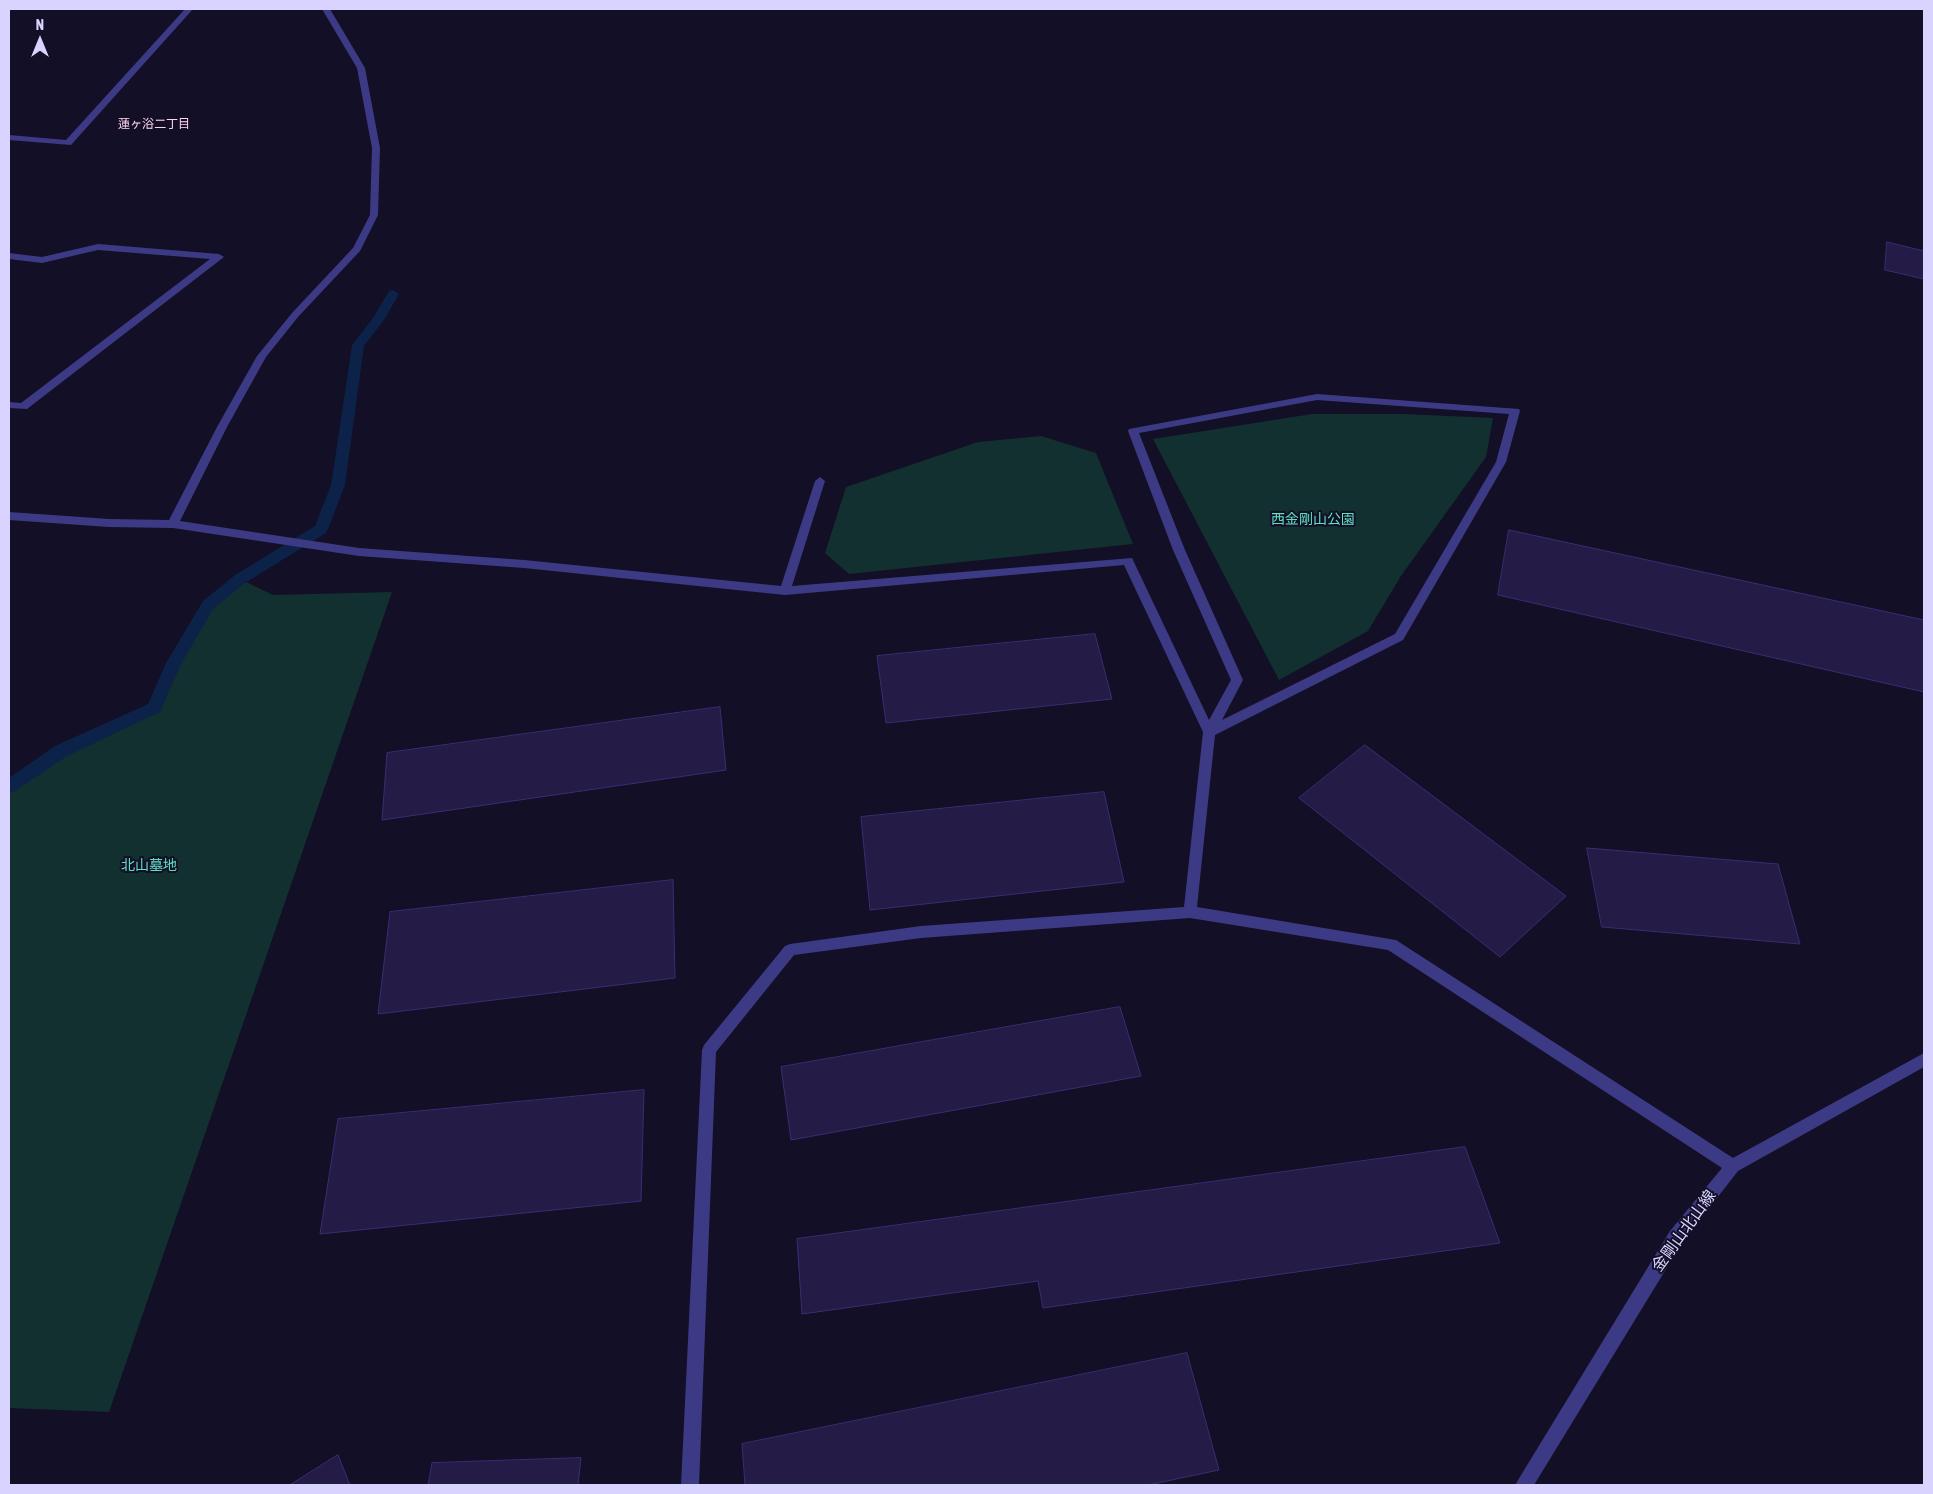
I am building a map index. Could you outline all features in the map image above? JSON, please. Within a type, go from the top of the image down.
[{"type":"street","points":[[9,138],[68,143],[189,9]]},
{"type":"street","points":[[173,524],[222,427],[262,356],[295,316],[357,248],[374,215],[376,148],[361,68],[326,9]]},
{"type":"street","points":[[9,256],[42,260],[98,247],[219,257],[23,406],[9,405]]},
{"type":"street","points":[[1190,912],[1209,732],[1237,680],[1179,550],[1133,431],[1317,397],[1515,411],[1501,462],[1399,637],[1209,732]]},
{"type":"street","points":[[785,591],[820,480]]},
{"type":"street","points":[[9,516],[109,523],[173,524],[359,552],[524,564],[785,591],[1128,561],[1209,732]]},
{"type":"street","points":[[690,1485],[708,1050],[790,950],[921,932],[1190,912],[1391,944],[1733,1166]]},
{"type":"street","name":"金剛山北山線","points":[[1524,1485],[1676,1237],[1733,1166],[1924,1060]]},
{"type":"green space","name":"西金剛山公園","points":[[1312,414],[1403,414],[1493,418],[1486,457],[1401,576],[1368,631],[1279,680],[1153,439]]},
{"type":"green space","points":[[1041,436],[1096,453],[1133,544],[849,574],[825,553],[846,487],[978,442]]},
{"type":"green space","name":"北山墓地","points":[[240,579],[273,595],[392,592],[109,1412],[9,1408],[9,786],[61,751],[154,708],[174,663],[208,605]]},
{"type":"building","points":[[1887,242],[1924,251],[1924,279],[1885,270]]},
{"type":"building","points":[[1509,530],[1924,620],[1924,692],[1498,595]]},
{"type":"building","points":[[1095,634],[1112,699],[886,723],[877,656]]},
{"type":"building","points":[[720,707],[726,770],[382,820],[387,753]]},
{"type":"building","points":[[1365,745],[1566,896],[1500,957],[1299,798]]},
{"type":"building","points":[[1104,792],[1124,882],[870,910],[861,817]]},
{"type":"building","points":[[1587,848],[1778,864],[1800,944],[1602,927]]},
{"type":"building","points":[[673,880],[675,978],[378,1014],[390,912]]},
{"type":"building","points":[[1120,1007],[1141,1076],[791,1140],[781,1067]]},
{"type":"building","points":[[644,1090],[641,1201],[320,1234],[338,1119]]},
{"type":"building","points":[[1465,1147],[1500,1243],[1043,1308],[1038,1281],[802,1314],[797,1239]]},
{"type":"building","points":[[1187,1353],[1219,1470],[1148,1485],[745,1485],[742,1444]]},
{"type":"building","points":[[338,1455],[350,1485],[290,1485]]},
{"type":"building","points":[[581,1458],[578,1485],[428,1485],[432,1463]]},
{"type":"waterway","points":[[9,786],[61,751],[154,708],[174,663],[208,605],[240,579],[321,529],[338,485],[358,345],[378,320],[393,294]]},
{"type":"district","name":"蓮ヶ浴二丁目","points":[[154,124]]}]
